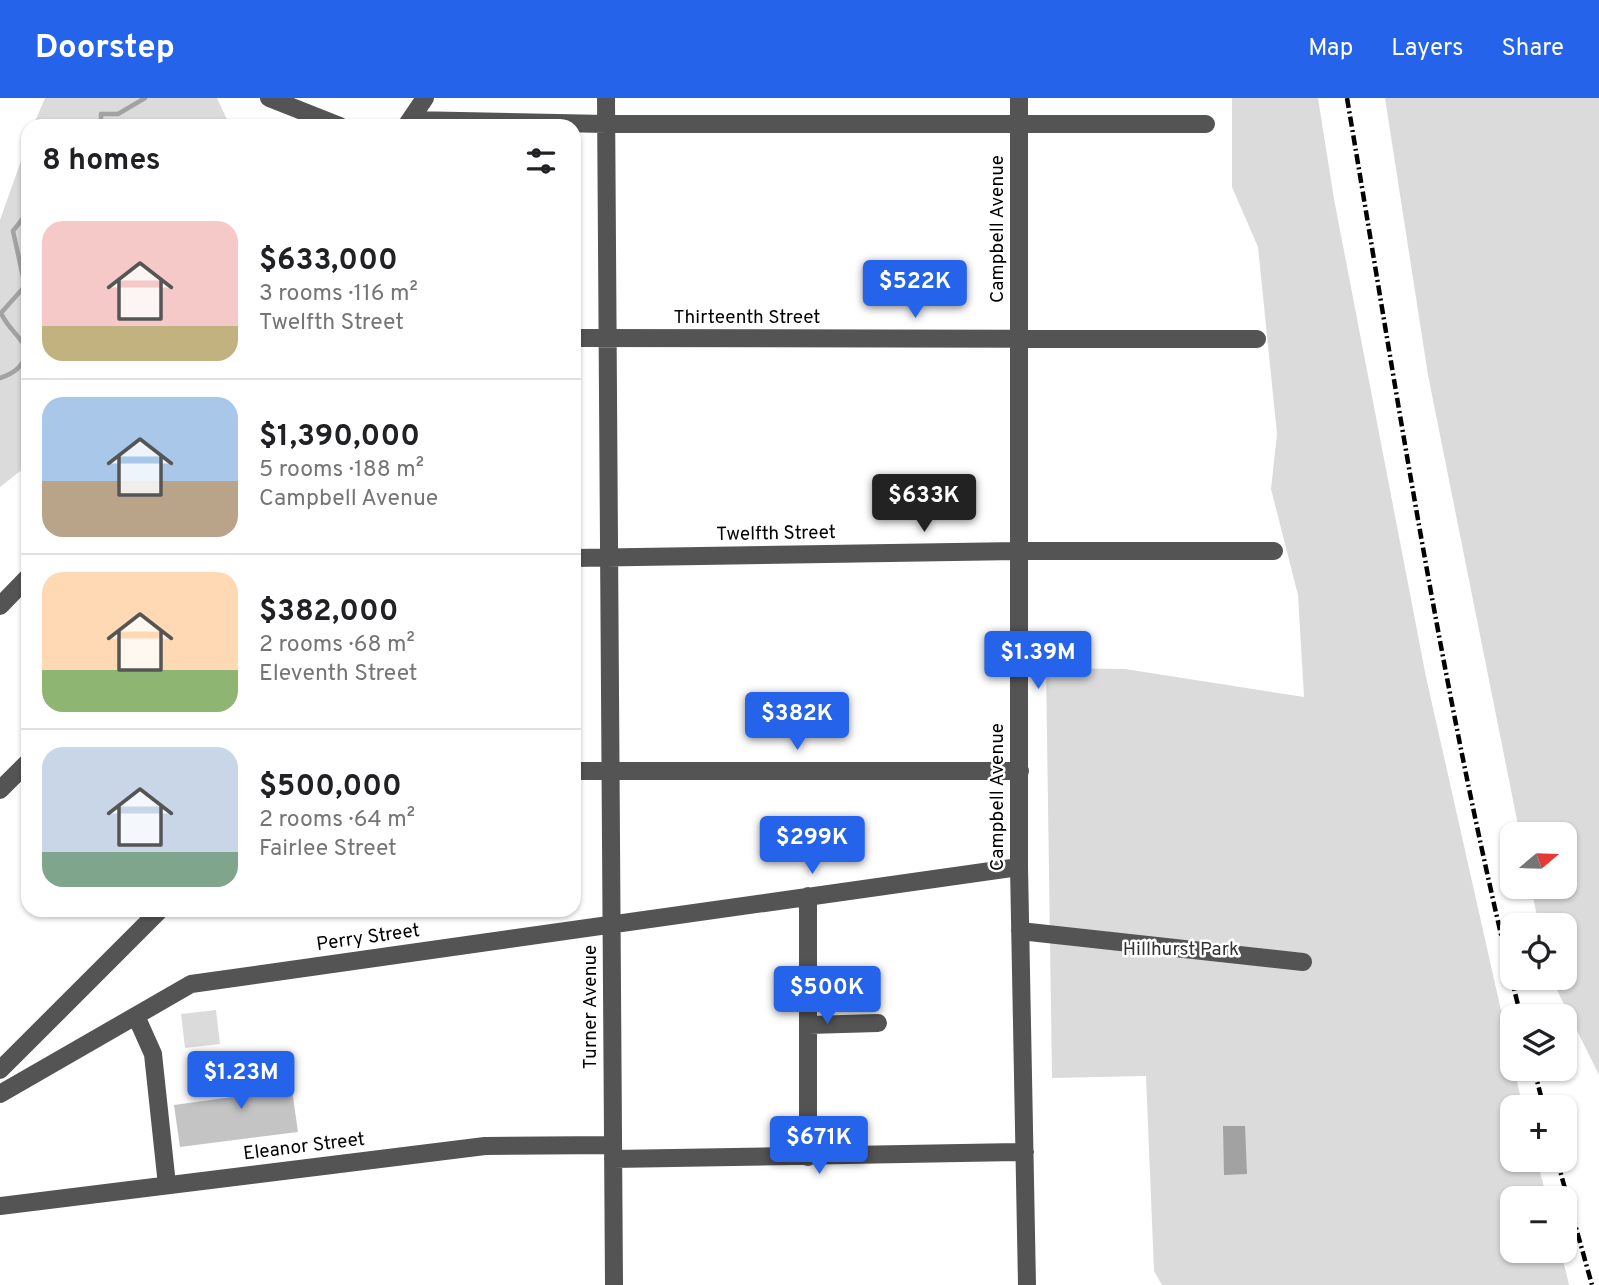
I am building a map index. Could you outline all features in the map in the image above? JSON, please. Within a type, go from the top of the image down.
[{"type":"street","points":[[269,98],[322,119]]},
{"type":"street","points":[[412,119],[425,98]]},
{"type":"street","name":"Turner Avenue","points":[[606,98],[614,1285]]},
{"type":"street","name":"Campbell Avenue","points":[[1019,98],[1019,867],[1027,1285]]},
{"type":"street","points":[[581,124],[1206,124]]},
{"type":"street","name":"Thirteenth Street","points":[[581,338],[1256,339]]},
{"type":"street","name":"Twelfth Street","points":[[581,558],[1018,551],[1274,551]]},
{"type":"street","points":[[0,606],[21,584]]},
{"type":"street","points":[[0,790],[21,769]]},
{"type":"street","points":[[581,771],[1020,771]]},
{"type":"street","name":"Perry Street","points":[[0,1094],[191,984],[1019,867]]},
{"type":"street","points":[[808,896],[808,1157]]},
{"type":"street","points":[[0,1070],[153,917]]},
{"type":"street","points":[[1020,931],[1303,962]]},
{"type":"street","points":[[136,1016],[153,1054],[167,1185]]},
{"type":"street","points":[[808,1025],[878,1023]]},
{"type":"street","name":"Eleanor Street","points":[[0,1206],[485,1146],[808,1157],[1024,1152]]},
{"type":"green space","points":[[45,98],[217,98],[227,119],[36,119]]},
{"type":"green space","name":"Hillhurst Park","points":[[1232,98],[1318,98],[1334,199],[1426,677],[1500,1006],[1500,1081],[1517,1081],[1520,1095],[1500,1095],[1500,1172],[1540,1172],[1544,1186],[1500,1186],[1500,1263],[1564,1263],[1569,1285],[1162,1285],[1154,1271],[1146,1076],[1052,1078],[1046,668],[1125,669],[1304,697],[1298,595],[1271,489],[1277,434],[1258,247],[1232,187]]},
{"type":"green space","points":[[1385,98],[1599,98],[1599,1075],[1577,1031],[1577,1004],[1564,1004],[1557,990],[1577,990],[1577,913],[1536,913],[1534,900],[1577,900],[1577,822],[1517,822],[1428,375]]},
{"type":"green space","points":[[21,161],[21,470],[0,487],[0,220]]},
{"type":"green space","points":[[216,1010],[220,1044],[185,1048],[181,1014]]},
{"type":"shaded area","points":[[1223,1126],[1245,1126],[1247,1174],[1224,1175]]},
{"type":"building","points":[[289,1069],[298,1132],[180,1147],[174,1105],[232,1097],[229,1077]]},
{"type":"waterway","points":[[101,119],[101,114],[118,114],[145,98]]},
{"type":"waterway","points":[[21,221],[13,231],[21,268]]},
{"type":"waterway","points":[[21,290],[1,313],[21,340]]},
{"type":"waterway","points":[[0,378],[10,374],[21,364]]},
{"type":"railway","points":[[1347,98],[1446,674],[1518,1004]]},
{"type":"railway","points":[[1537,1081],[1541,1095]]},
{"type":"railway","points":[[1560,1172],[1592,1285]]}]
